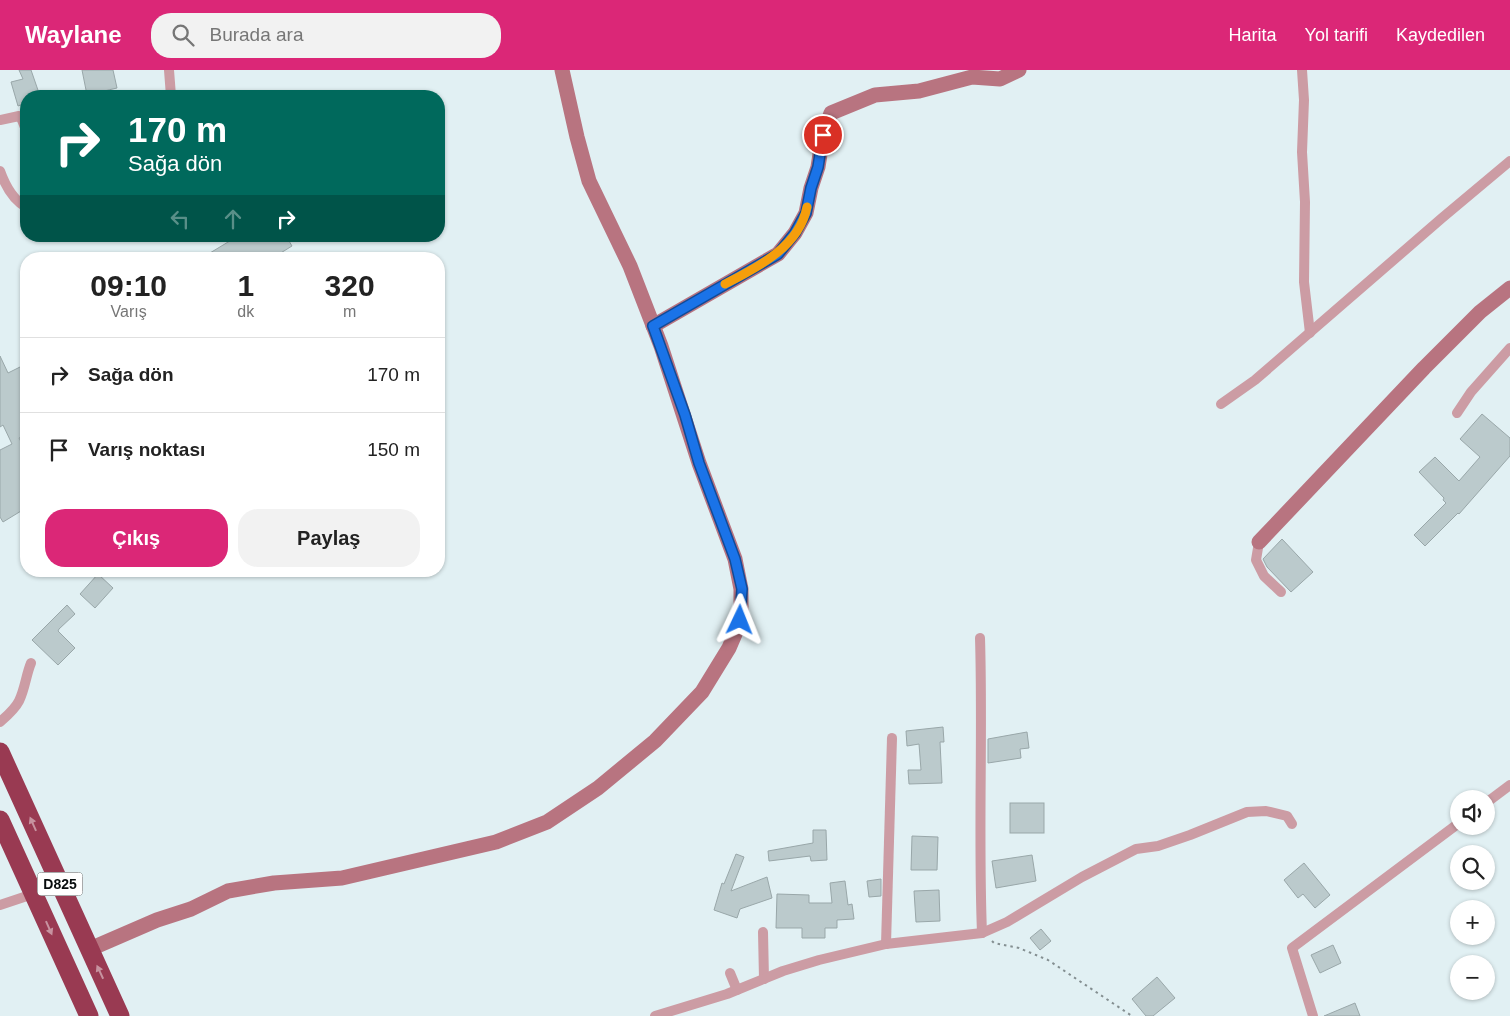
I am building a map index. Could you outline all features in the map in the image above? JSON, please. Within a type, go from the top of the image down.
[{"type":"highway","name":"D825","points":[[0,752],[120,1016]]},
{"type":"highway","name":"D825","points":[[0,820],[89,1016]]},
{"type":"street","points":[[169,70],[171,90]]},
{"type":"street","points":[[90,949],[157,920],[191,909],[228,891],[274,883],[342,878],[496,842],[548,822],[598,788],[655,741],[702,692],[729,648],[740,620],[742,589],[735,559],[699,463],[685,415],[630,266],[589,181],[562,70]]},
{"type":"street","points":[[653,326],[778,254],[795,233],[806,213],[818,167],[823,135],[831,113],[875,95],[919,91],[972,77],[1000,79],[1019,70]]},
{"type":"street","points":[[1302,70],[1304,100],[1302,152],[1305,202],[1304,282],[1310,333]]},
{"type":"street","points":[[0,120],[20,117]]},
{"type":"street","points":[[1221,404],[1255,380],[1510,161]]},
{"type":"street","points":[[0,170],[7,188],[20,204]]},
{"type":"street","points":[[1281,592],[1264,576],[1256,560],[1259,542],[1424,368],[1480,312],[1510,288]]},
{"type":"street","points":[[1456,413],[1471,392],[1510,348]]},
{"type":"street","points":[[980,638],[982,686],[980,860],[982,933]]},
{"type":"street","points":[[0,722],[19,701],[31,663]]},
{"type":"street","points":[[886,944],[892,738]]},
{"type":"street","points":[[1495,796],[1510,785]]},
{"type":"street","points":[[655,1016],[737,990],[819,960],[886,944],[982,933],[1007,922],[1082,877],[1136,849],[1158,846],[1246,812],[1266,810],[1286,816],[1292,824]]},
{"type":"street","points":[[1313,1016],[1292,948],[1450,831]]},
{"type":"street","points":[[0,905],[34,894]]},
{"type":"street","points":[[763,932],[764,979]]},
{"type":"street","points":[[730,973],[737,990]]},
{"type":"path","points":[[982,933],[994,943],[1019,948],[1048,960],[1132,1016]]},
{"type":"building","points":[[19,70],[31,70],[38,90],[20,90],[20,105],[18,106],[11,82],[23,79]]},
{"type":"building","points":[[82,70],[113,70],[117,88],[86,90]]},
{"type":"building","points":[[228,242],[290,242],[292,246],[282,252],[212,252]]},
{"type":"building","points":[[0,356],[8,373],[20,367],[20,512],[3,522],[0,517],[0,450],[12,444],[3,425],[0,427]]},
{"type":"building","points":[[1482,414],[1510,438],[1510,456],[1459,514],[1425,546],[1414,535],[1446,503],[1443,500],[1444,498],[1419,472],[1435,457],[1459,481],[1480,457],[1460,439]]},
{"type":"building","points":[[1282,539],[1313,572],[1291,592],[1267,567],[1263,559]]},
{"type":"building","points":[[95,577],[101,577],[113,588],[95,608],[80,594]]},
{"type":"building","points":[[67,605],[75,614],[58,631],[75,648],[58,665],[32,640]]},
{"type":"building","points":[[943,727],[944,742],[940,742],[942,783],[909,784],[908,770],[921,770],[919,744],[907,746],[906,731]]},
{"type":"building","points":[[1027,732],[1029,748],[1020,749],[1021,758],[988,763],[988,739]]},
{"type":"building","points":[[1010,803],[1044,803],[1044,833],[1010,833]]},
{"type":"building","points":[[813,830],[826,830],[827,860],[811,861],[810,856],[769,861],[768,851],[813,843]]},
{"type":"building","points":[[912,836],[938,837],[937,870],[911,870]]},
{"type":"building","points":[[736,854],[744,857],[731,891],[767,877],[772,898],[740,909],[737,918],[714,910],[722,883],[724,884]]},
{"type":"building","points":[[1032,855],[1036,881],[996,888],[992,861]]},
{"type":"building","points":[[1304,863],[1330,895],[1315,908],[1303,894],[1298,898],[1284,880]]},
{"type":"building","points":[[881,879],[881,896],[869,897],[867,881]]},
{"type":"building","points":[[845,881],[848,905],[852,904],[854,919],[837,920],[837,928],[825,928],[825,938],[802,938],[802,928],[776,928],[777,894],[809,895],[809,903],[832,903],[830,883]]},
{"type":"building","points":[[939,890],[940,921],[916,922],[914,891]]},
{"type":"building","points":[[1041,929],[1051,941],[1040,950],[1030,938]]},
{"type":"building","points":[[1333,945],[1341,963],[1320,973],[1311,955]]},
{"type":"building","points":[[1157,977],[1175,998],[1153,1016],[1146,1016],[1132,999]]},
{"type":"building","points":[[1355,1003],[1360,1016],[1324,1016]]},
{"type":"slow traffic","points":[[725,284],[778,254],[795,233],[806,213],[807,207]]},
{"type":"route","points":[[740,620],[742,589],[735,559],[699,463],[685,415],[653,326],[778,254],[795,233],[806,213],[818,167],[823,135]]}]
